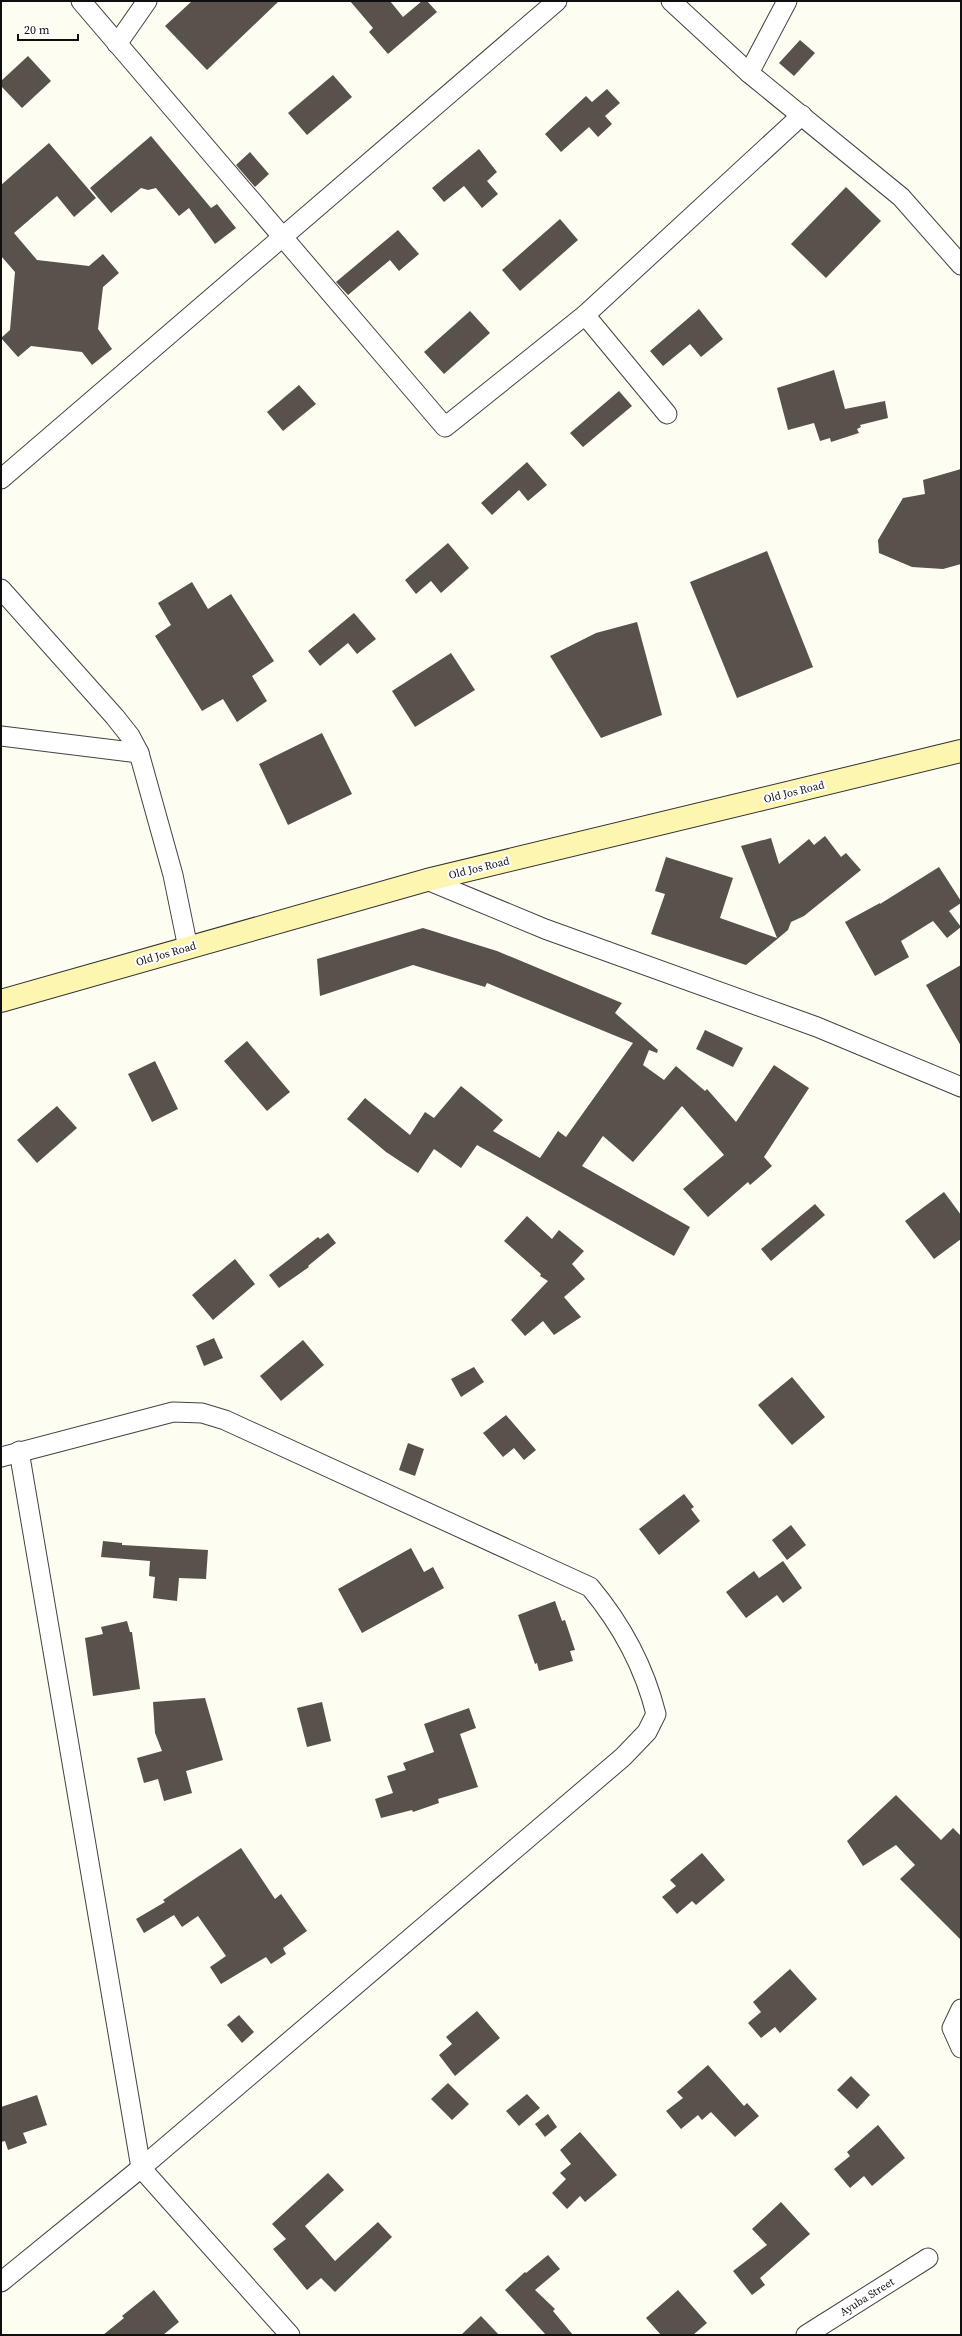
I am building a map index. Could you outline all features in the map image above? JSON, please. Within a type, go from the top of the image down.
[{"type":"main road","name":"Old Jos Road","points":[[1,1001],[427,880],[961,751]]},
{"type":"street","points":[[81,1],[445,427],[585,315],[802,116]]},
{"type":"street","points":[[117,44],[147,1]]},
{"type":"street","points":[[1,479],[557,1]]},
{"type":"street","points":[[671,1],[749,73],[901,197],[961,265]]},
{"type":"street","points":[[749,73],[787,1]]},
{"type":"street","points":[[585,315],[667,414]]},
{"type":"street","points":[[1,589],[115,717],[130,736],[139,754],[173,875],[188,948]]},
{"type":"street","points":[[1,736],[139,754]]},
{"type":"street","points":[[427,880],[545,929],[817,1027],[961,1087]]},
{"type":"street","points":[[1,1457],[19,1451],[173,1412],[202,1413],[225,1420],[590,1587],[609,1610],[624,1633],[645,1678],[656,1714],[648,1732],[623,1756],[141,2168],[1,2282]]},
{"type":"street","points":[[19,1451],[141,2168],[290,2335]]},
{"type":"street","points":[[961,2009],[952,2028],[961,2048]]},
{"type":"street","name":"Ayuba Street","points":[[806,2335],[928,2258]]},
{"type":"building","points":[[192,1],[279,1],[207,70],[165,26]]},
{"type":"building","points":[[350,1],[390,1],[403,17],[422,1],[427,1],[437,12],[388,54],[369,32],[373,28]]},
{"type":"building","points":[[800,40],[815,53],[794,76],[779,63]]},
{"type":"building","points":[[28,56],[51,81],[22,108],[1,86],[1,81]]},
{"type":"building","points":[[333,75],[352,97],[307,135],[288,113]]},
{"type":"building","points":[[607,89],[620,103],[605,116],[612,124],[598,137],[589,127],[561,152],[545,134],[586,96],[592,102]]},
{"type":"building","points":[[151,136],[211,208],[217,204],[236,228],[215,244],[189,208],[179,216],[156,188],[148,190],[141,188],[111,213],[90,188]]},
{"type":"building","points":[[49,143],[96,198],[74,217],[57,196],[14,233],[37,260],[89,266],[103,254],[119,273],[103,287],[98,329],[112,349],[92,365],[82,352],[31,346],[18,357],[1,338],[10,330],[15,272],[1,256],[1,185]]},
{"type":"building","points":[[479,149],[497,172],[487,181],[498,194],[482,208],[464,186],[444,202],[432,188]]},
{"type":"building","points":[[250,152],[269,174],[255,187],[236,165]]},
{"type":"building","points":[[846,187],[881,221],[826,278],[791,244]]},
{"type":"building","points":[[560,219],[578,240],[520,291],[502,270]]},
{"type":"building","points":[[398,230],[419,254],[399,271],[390,260],[348,295],[336,282]]},
{"type":"building","points":[[699,309],[723,339],[701,357],[690,344],[663,366],[650,351]]},
{"type":"building","points":[[470,311],[490,333],[444,374],[424,352]]},
{"type":"building","points":[[834,370],[845,409],[885,401],[888,418],[860,425],[861,427],[857,429],[859,433],[831,442],[830,438],[820,441],[814,423],[788,430],[777,388]]},
{"type":"building","points":[[299,385],[316,404],[283,431],[267,412]]},
{"type":"building","points":[[619,391],[632,406],[583,447],[570,433]]},
{"type":"building","points":[[527,462],[547,485],[528,501],[519,490],[492,515],[481,503]]},
{"type":"building","points":[[961,469],[961,564],[943,569],[912,567],[879,553],[878,540],[903,498],[925,494],[923,480]]},
{"type":"building","points":[[448,543],[469,568],[441,593],[431,581],[416,594],[405,580]]},
{"type":"building","points":[[767,551],[813,667],[737,698],[690,582]]},
{"type":"building","points":[[192,582],[208,609],[231,594],[274,661],[252,676],[267,701],[237,722],[223,699],[202,711],[155,636],[171,625],[158,603]]},
{"type":"building","points":[[354,613],[376,639],[357,654],[348,643],[320,666],[308,651]]},
{"type":"building","points":[[637,622],[662,715],[601,738],[550,656],[596,633]]},
{"type":"building","points":[[451,653],[475,690],[415,727],[392,691]]},
{"type":"building","points":[[322,733],[352,794],[288,825],[259,764]]},
{"type":"building","points":[[825,836],[841,857],[846,853],[861,870],[804,916],[791,922],[788,930],[746,965],[651,934],[665,894],[655,891],[666,857],[733,878],[720,918],[777,938],[741,846],[771,838],[779,864],[809,839],[814,845]]},
{"type":"building","points":[[939,867],[961,901],[961,903],[949,911],[961,927],[947,938],[933,921],[901,941],[909,957],[875,976],[845,922],[880,904]]},
{"type":"building","points":[[423,928],[497,951],[622,1003],[615,1013],[658,1050],[657,1053],[649,1050],[643,1065],[664,1080],[676,1066],[705,1091],[707,1089],[736,1122],[774,1065],[809,1088],[764,1157],[772,1166],[750,1185],[748,1182],[708,1217],[683,1189],[724,1155],[682,1106],[633,1162],[603,1136],[582,1166],[690,1227],[674,1256],[477,1145],[461,1168],[434,1149],[418,1173],[386,1152],[347,1119],[365,1098],[410,1135],[425,1112],[434,1118],[461,1086],[503,1120],[493,1131],[540,1158],[558,1131],[566,1137],[633,1043],[487,983],[485,987],[413,965],[320,996],[317,959]]},
{"type":"building","points":[[961,965],[961,1046],[926,985]]},
{"type":"building","points":[[705,1030],[743,1048],[733,1067],[696,1049]]},
{"type":"building","points":[[247,1041],[290,1092],[267,1111],[224,1061]]},
{"type":"building","points":[[155,1061],[178,1109],[152,1122],[128,1074]]},
{"type":"building","points":[[57,1106],[77,1128],[37,1163],[17,1140]]},
{"type":"building","points":[[944,1192],[961,1215],[961,1239],[934,1259],[905,1221]]},
{"type":"building","points":[[815,1204],[825,1215],[771,1261],[761,1249]]},
{"type":"building","points":[[527,1216],[552,1239],[559,1230],[584,1251],[572,1264],[585,1279],[564,1297],[581,1317],[554,1335],[543,1321],[525,1336],[511,1320],[548,1281],[540,1276],[541,1274],[504,1241]]},
{"type":"building","points":[[328,1233],[336,1243],[308,1266],[309,1267],[279,1288],[269,1275],[318,1237],[320,1239]]},
{"type":"building","points":[[235,1259],[255,1284],[213,1320],[192,1295]]},
{"type":"building","points":[[214,1338],[223,1358],[204,1366],[196,1346]]},
{"type":"building","points":[[303,1340],[324,1365],[281,1401],[260,1376]]},
{"type":"building","points":[[474,1367],[484,1382],[461,1397],[451,1379]]},
{"type":"building","points":[[792,1377],[825,1417],[792,1445],[758,1405]]},
{"type":"building","points":[[506,1415],[536,1450],[524,1460],[514,1448],[503,1457],[483,1433]]},
{"type":"building","points":[[408,1443],[424,1449],[415,1476],[399,1470]]},
{"type":"building","points":[[684,1494],[694,1507],[691,1509],[700,1521],[659,1555],[639,1529]]},
{"type":"building","points":[[791,1525],[806,1545],[787,1560],[772,1540]]},
{"type":"building","points":[[103,1541],[122,1543],[122,1545],[208,1550],[206,1579],[179,1578],[177,1601],[153,1598],[155,1577],[149,1576],[150,1561],[101,1557]]},
{"type":"building","points":[[411,1548],[424,1572],[433,1567],[444,1588],[362,1633],[338,1589]]},
{"type":"building","points":[[783,1561],[802,1588],[783,1603],[777,1595],[746,1618],[726,1592],[754,1571],[759,1578]]},
{"type":"building","points":[[555,1601],[562,1621],[565,1620],[575,1650],[570,1651],[573,1661],[539,1671],[537,1663],[535,1664],[518,1615]]},
{"type":"building","points":[[127,1621],[130,1632],[132,1632],[140,1689],[93,1696],[85,1638],[103,1634],[101,1627]]},
{"type":"building","points":[[205,1698],[223,1760],[186,1771],[192,1793],[164,1801],[158,1779],[144,1783],[137,1758],[162,1751],[155,1733],[153,1702]]},
{"type":"building","points":[[322,1702],[331,1741],[307,1747],[297,1708]]},
{"type":"building","points":[[469,1708],[476,1728],[460,1734],[478,1787],[438,1799],[439,1803],[413,1812],[412,1810],[381,1818],[375,1799],[393,1793],[387,1776],[406,1770],[403,1763],[434,1752],[424,1724]]},
{"type":"building","points":[[896,1795],[941,1840],[953,1828],[961,1836],[961,1940],[900,1879],[915,1865],[896,1845],[863,1866],[847,1841]]},
{"type":"building","points":[[241,1848],[275,1899],[281,1894],[307,1931],[283,1948],[286,1954],[271,1964],[266,1957],[221,1984],[210,1967],[226,1956],[198,1916],[182,1927],[174,1915],[144,1933],[136,1919],[165,1902],[163,1900]]},
{"type":"building","points":[[702,1853],[725,1880],[696,1905],[692,1901],[677,1914],[662,1897],[676,1886],[670,1880]]},
{"type":"building","points":[[790,1969],[817,1999],[780,2033],[775,2027],[761,2038],[748,2023],[761,2012],[753,2002]]},
{"type":"building","points":[[477,2011],[500,2038],[455,2076],[439,2055],[452,2044],[446,2037]]},
{"type":"building","points":[[239,2015],[254,2032],[242,2043],[227,2025]]},
{"type":"building","points":[[708,2065],[744,2106],[747,2103],[759,2116],[735,2137],[711,2112],[702,2120],[698,2115],[681,2129],[666,2111],[683,2098],[677,2092]]},
{"type":"building","points":[[851,2076],[870,2095],[857,2109],[837,2090]]},
{"type":"building","points":[[448,2083],[469,2104],[452,2120],[431,2099]]},
{"type":"building","points":[[527,2094],[540,2108],[519,2126],[506,2111]]},
{"type":"building","points":[[37,2095],[47,2125],[23,2133],[27,2143],[8,2150],[5,2141],[1,2142],[1,2107]]},
{"type":"building","points":[[548,2114],[557,2127],[545,2137],[535,2124]]},
{"type":"building","points":[[878,2125],[905,2158],[872,2186],[864,2176],[850,2188],[834,2169],[850,2156],[847,2152]]},
{"type":"building","points":[[580,2132],[617,2175],[585,2202],[580,2196],[567,2209],[552,2193],[566,2179],[560,2173],[571,2164],[560,2150]]},
{"type":"building","points":[[328,2173],[344,2190],[305,2226],[335,2261],[378,2222],[392,2237],[335,2292],[321,2278],[307,2290],[273,2249],[286,2239],[272,2224]]},
{"type":"building","points":[[781,2202],[810,2234],[760,2278],[765,2285],[752,2295],[733,2271],[767,2245],[752,2229]]},
{"type":"building","points":[[548,2255],[560,2269],[535,2290],[555,2309],[553,2311],[573,2335],[546,2335],[505,2290],[525,2272],[526,2273]]},
{"type":"building","points":[[154,2290],[179,2322],[163,2335],[103,2335],[124,2318],[122,2316]]},
{"type":"building","points":[[678,2290],[707,2323],[693,2335],[661,2335],[646,2318]]},
{"type":"building","points":[[481,2316],[499,2335],[461,2335]]}]
